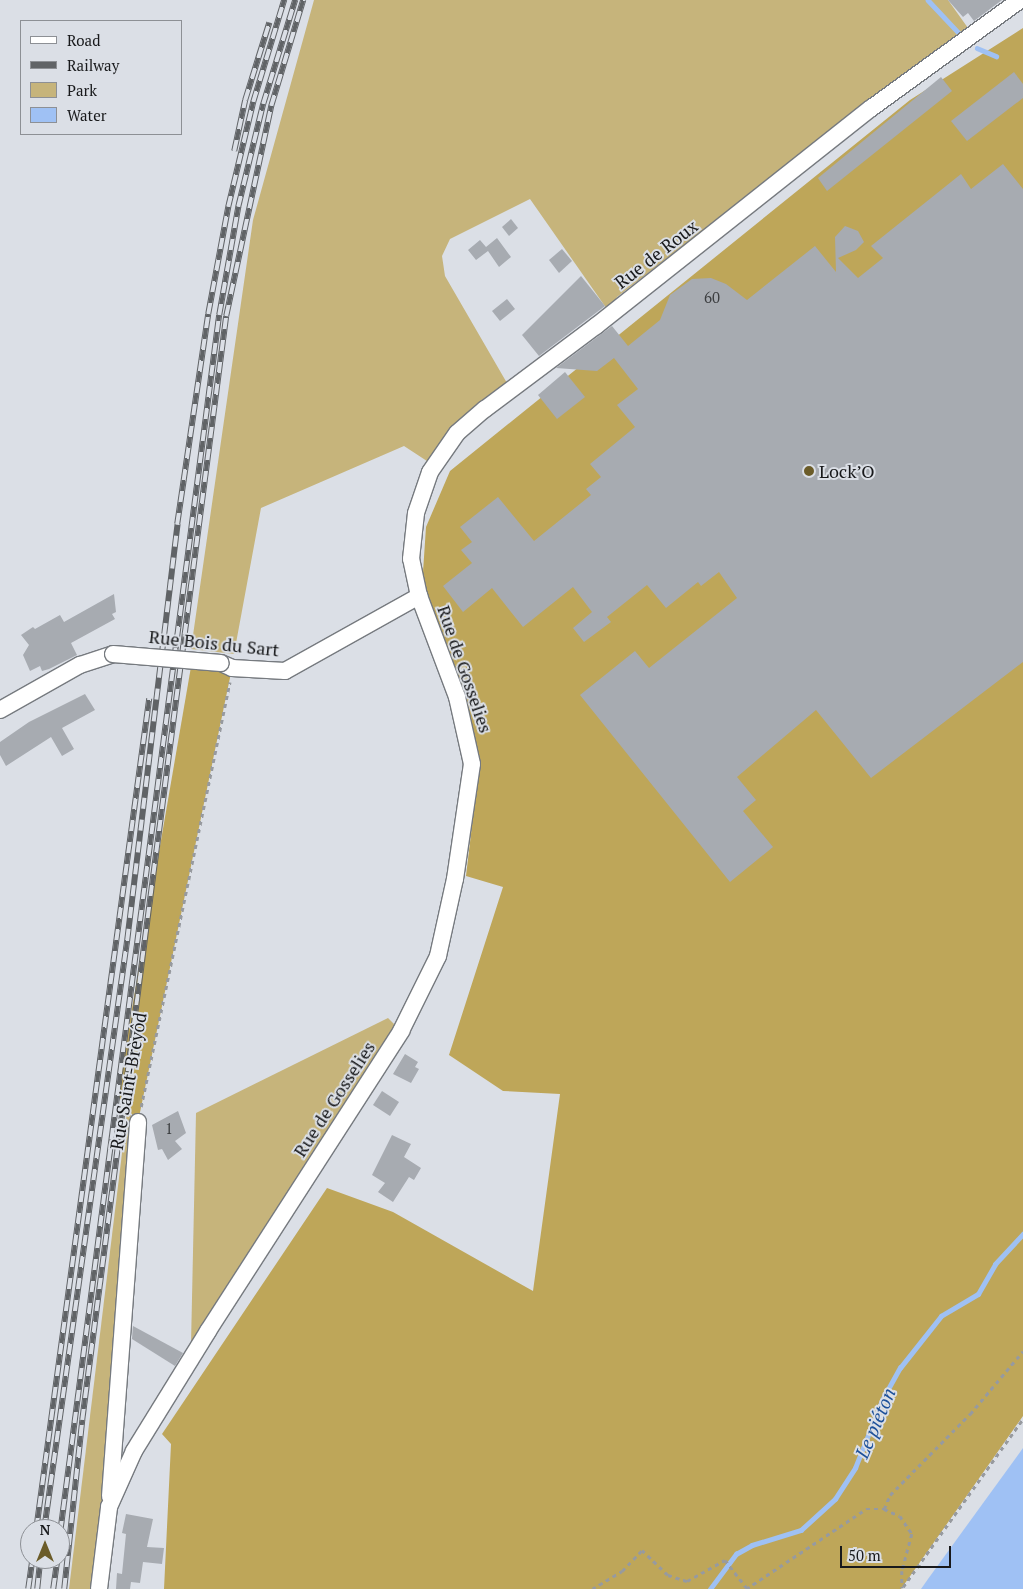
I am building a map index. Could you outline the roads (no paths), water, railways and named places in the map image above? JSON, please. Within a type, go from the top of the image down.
[{"type":"street","name":"Rue de Roux","points":[[419,596],[411,559],[416,513],[430,472],[457,433],[870,109],[1020,0]]},
{"type":"street","name":"Rue Bois du Sart","points":[[0,710],[80,665],[113,654],[285,671],[419,596]]},
{"type":"street","name":"Rue de Gosselies","points":[[99,1589],[109,1507],[149,1424],[408,1020],[438,956],[455,879],[472,764],[457,696],[419,596]]},
{"type":"street","name":"Rue Saint-Brèyôd","points":[[109,1507],[138,1122]]},
{"type":"water","points":[[1023,1448],[1023,1589],[921,1589],[928,1579]]},
{"type":"waterway","name":"Le piéton","points":[[928,0],[959,33]]},
{"type":"waterway","name":"Le piéton","points":[[977,48],[996,56]]},
{"type":"waterway","name":"Le piéton","points":[[710,1589],[736,1554],[752,1545],[801,1530],[835,1499],[855,1468],[882,1400],[900,1368],[941,1316],[978,1294],[995,1264],[1023,1234]]},
{"type":"railway","points":[[45,1519],[127,940],[177,524],[208,314],[228,207],[253,102],[284,0]]},
{"type":"railway","points":[[62,1519],[219,315],[238,207],[263,104],[295,0]]},
{"type":"railway","points":[[64,1589],[82,1420],[226,316],[271,106],[303,0]]},
{"type":"railway","points":[[234,151],[245,100],[269,23]]},
{"type":"railway","points":[[37,1519],[149,699]]},
{"type":"railway","points":[[28,1589],[31,1569]]},
{"type":"railway","points":[[37,1589],[39,1569]]},
{"type":"railway","points":[[53,1589],[56,1569]]},
{"type":"place","name":"Lock’O","points":[[809,471]]}]
